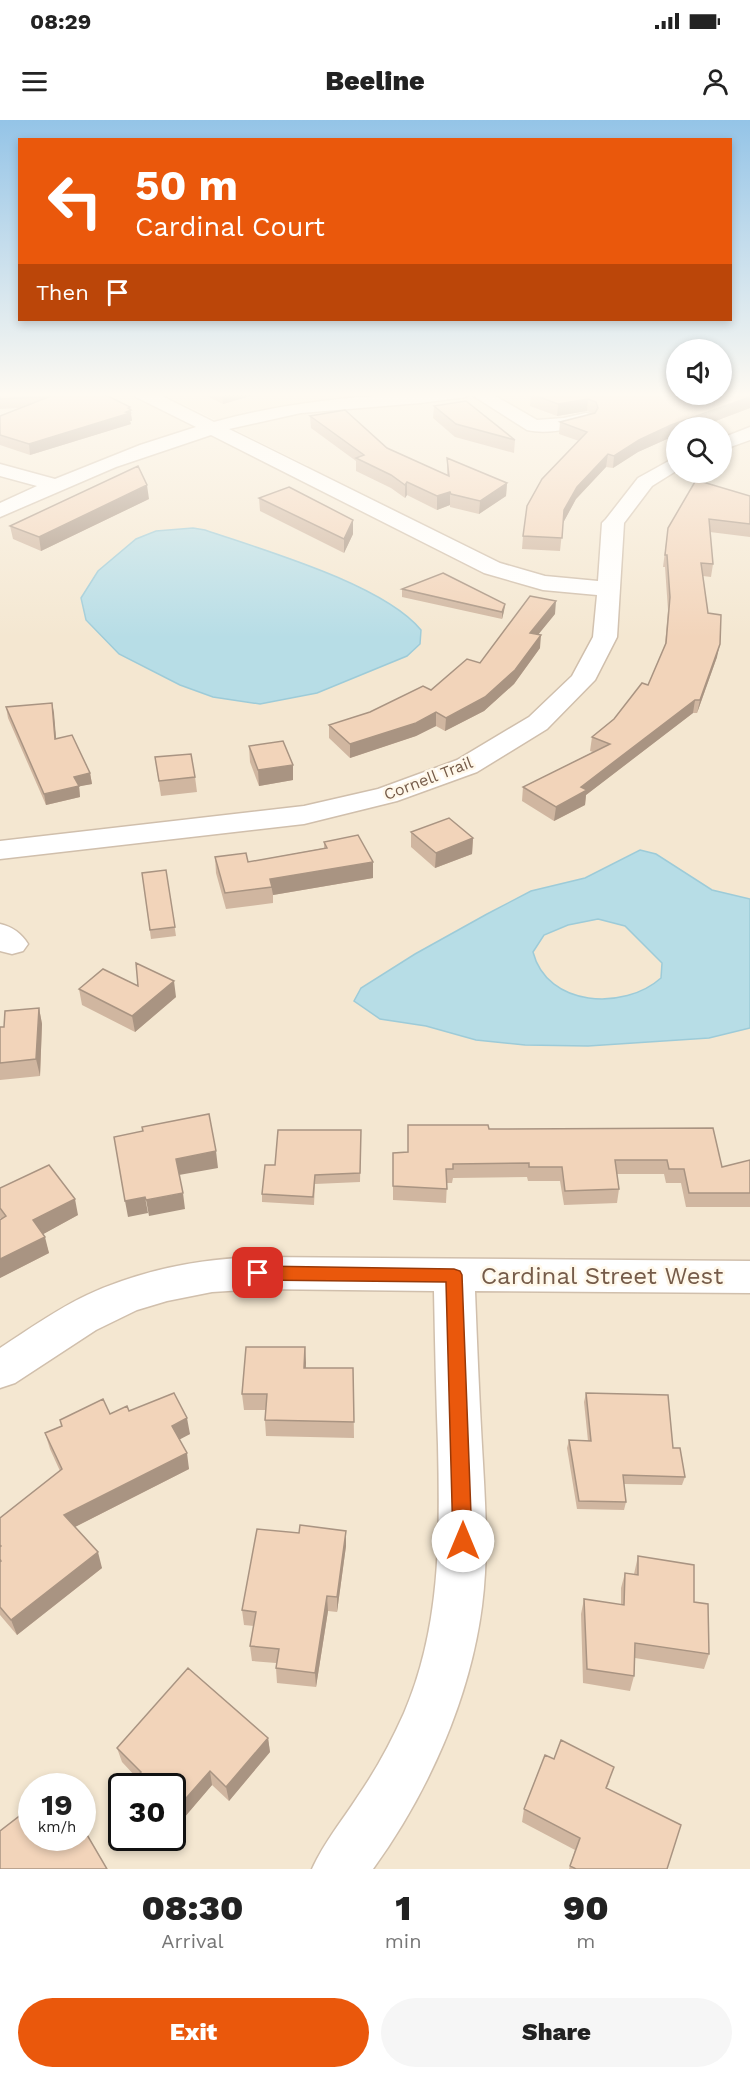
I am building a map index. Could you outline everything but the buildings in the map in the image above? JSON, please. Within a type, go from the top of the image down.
[{"type":"street","points":[[17,475],[55,485]]},
{"type":"street","points":[[0,511],[82,475]]},
{"type":"street","points":[[305,475],[492,568],[543,583],[610,589]]},
{"type":"street","name":"Cornell Trail","points":[[0,850],[304,815],[387,795],[467,765],[538,723],[582,680],[605,637],[614,523],[645,482],[657,475]]},
{"type":"street","name":"Cardinal Street West","points":[[0,1370],[82,1317],[106,1305],[156,1287],[232,1274],[750,1276]]},
{"type":"street","points":[[340,1869],[389,1798],[418,1741],[439,1683],[454,1630],[461,1575],[463,1524],[454,1275]]},
{"type":"shaded area","points":[[0,475],[666,475],[666,483],[732,483],[732,475],[750,475],[750,1869],[0,1869]]},
{"type":"water","points":[[193,528],[289,558],[351,583],[403,613],[421,630],[420,644],[407,656],[317,693],[260,704],[213,697],[180,685],[119,654],[86,620],[81,598],[98,571],[136,539],[156,531]]},
{"type":"water","points":[[640,850],[656,854],[712,890],[750,899],[750,1028],[709,1038],[588,1046],[525,1045],[476,1040],[426,1026],[380,1019],[354,1001],[361,988],[415,954],[487,914],[531,891],[585,878]],"holes":[[[598,919],[625,926],[662,963],[661,978],[645,989],[627,996],[608,999],[588,998],[570,993],[554,984],[541,970],[533,952],[544,935],[568,925]]]},
{"type":"route","points":[[258,1273],[454,1275],[463,1541]]}]
